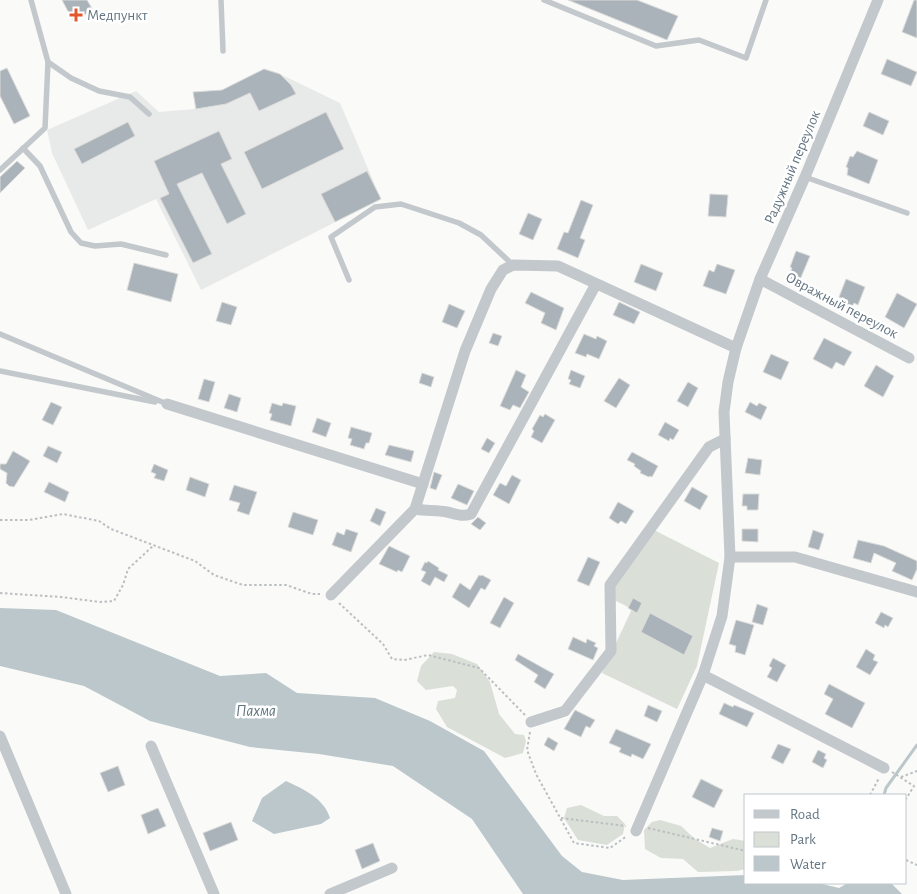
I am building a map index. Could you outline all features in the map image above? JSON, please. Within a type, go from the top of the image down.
[{"type":"street","name":"Радужный переулок","points":[[636,829],[703,675],[722,616],[730,557],[724,412],[728,382],[736,348],[760,279],[805,177],[878,0]]},
{"type":"street","points":[[331,595],[415,509],[465,351],[487,298],[503,270],[513,265],[558,266],[736,348]]},
{"type":"street","name":"Овражный переулок","points":[[760,279],[909,358]]},
{"type":"street","points":[[415,509],[459,515],[471,514],[596,284]]},
{"type":"street","points":[[167,404],[423,484]]},
{"type":"street","points":[[531,722],[565,712],[611,651],[610,585],[709,447],[724,440]]},
{"type":"street","points":[[730,557],[795,557],[917,592]]},
{"type":"street","points":[[703,675],[883,770]]},
{"type":"street","points":[[0,736],[66,894]]},
{"type":"street","points":[[151,746],[214,894]]},
{"type":"street","points":[[330,894],[392,868]]},
{"type":"lane","points":[[0,170],[45,128],[48,62],[31,0]]},
{"type":"lane","points":[[221,0],[223,51]]},
{"type":"lane","points":[[544,0],[656,46],[699,40],[746,58],[766,0]]},
{"type":"lane","points":[[48,62],[71,78],[92,88],[130,97],[149,114]]},
{"type":"lane","points":[[23,148],[40,166],[71,232],[81,243],[95,246],[121,244],[166,255]]},
{"type":"lane","points":[[805,177],[907,213]]},
{"type":"lane","points":[[349,280],[331,237],[375,207],[401,204],[459,223],[481,235],[513,265]]},
{"type":"lane","points":[[0,334],[167,404]]},
{"type":"lane","points":[[0,371],[167,404]]},
{"type":"path","points":[[0,520],[29,520],[62,514],[99,522],[111,530],[194,561],[214,575],[243,585],[286,585],[312,594],[331,595],[383,644],[392,659],[404,660],[428,655],[479,668],[531,722],[527,750],[536,774],[574,843],[610,848],[636,829]]},
{"type":"path","points":[[0,593],[100,602],[114,601],[123,585],[128,569],[154,546]]},
{"type":"path","points":[[871,794],[883,770]]},
{"type":"path","points":[[907,797],[914,786],[901,777],[917,771]]},
{"type":"path","points":[[560,818],[636,829],[656,829],[744,851]]},
{"type":"shaded area","points":[[264,69],[280,74],[340,103],[381,199],[201,290],[156,199],[88,230],[52,153],[47,130],[136,91],[159,112],[195,109],[193,92],[222,90]]},
{"type":"green space","points":[[652,529],[719,563],[697,666],[677,709],[602,673],[632,609],[614,600],[614,577]]},
{"type":"green space","points":[[434,652],[452,654],[477,664],[490,682],[499,714],[515,734],[524,735],[526,741],[523,753],[505,758],[447,727],[436,709],[438,701],[455,698],[457,690],[453,686],[426,690],[417,681],[421,666]]},
{"type":"green space","points":[[581,805],[604,816],[617,816],[625,824],[623,834],[607,845],[578,840],[564,818],[567,808]]},
{"type":"green space","points":[[660,820],[681,826],[695,839],[710,848],[733,839],[744,841],[744,869],[698,872],[683,859],[661,858],[645,849],[644,830],[652,822]]},
{"type":"water","name":"Пахма","points":[[0,608],[56,610],[220,676],[266,673],[297,693],[375,698],[430,721],[484,751],[562,856],[582,872],[623,880],[744,875],[744,884],[822,884],[839,888],[846,884],[892,884],[902,894],[523,894],[472,819],[393,766],[319,754],[250,747],[150,721],[84,686],[0,666]]},
{"type":"water","points":[[286,781],[306,791],[318,800],[330,818],[321,824],[274,834],[252,821],[262,798]]},
{"type":"building","name":"Медпункт","points":[[62,0],[87,0],[93,10],[73,21]]},
{"type":"building","points":[[568,0],[637,0],[678,16],[667,40]]},
{"type":"building","points":[[914,0],[917,0],[917,38],[902,32]]},
{"type":"building","points":[[887,59],[917,72],[911,86],[881,74]]},
{"type":"building","points":[[7,68],[30,116],[14,124],[0,96],[0,71]]},
{"type":"building","points":[[264,69],[280,74],[291,85],[296,94],[259,111],[250,93],[226,104],[196,109],[193,92],[222,90]]},
{"type":"building","points":[[326,112],[344,149],[262,189],[244,152]]},
{"type":"building","points":[[869,112],[889,121],[883,135],[863,126]]},
{"type":"building","points":[[128,122],[135,136],[82,164],[74,149]]},
{"type":"building","points":[[219,131],[232,159],[221,164],[246,214],[227,224],[202,173],[177,184],[212,254],[193,263],[160,198],[169,194],[154,161]]},
{"type":"building","points":[[857,151],[878,160],[869,184],[847,175],[848,168],[846,167],[850,156],[853,157]]},
{"type":"building","points":[[17,161],[25,168],[0,193],[0,177]]},
{"type":"building","points":[[367,171],[381,199],[335,222],[321,194]]},
{"type":"building","points":[[710,194],[728,195],[726,217],[708,216]]},
{"type":"building","points":[[581,200],[593,205],[580,238],[585,240],[578,258],[557,249],[564,232],[568,233]]},
{"type":"building","points":[[528,213],[542,219],[533,240],[519,234]]},
{"type":"building","points":[[796,251],[810,256],[799,282],[788,278]]},
{"type":"building","points":[[134,263],[178,274],[171,302],[127,290]]},
{"type":"building","points":[[641,264],[663,273],[656,291],[634,282]]},
{"type":"building","points":[[717,264],[735,270],[726,294],[703,286],[709,270],[714,272]]},
{"type":"building","points":[[846,279],[865,287],[858,305],[854,303],[850,310],[840,306],[843,299],[839,297]]},
{"type":"building","points":[[531,292],[564,308],[556,330],[541,323],[545,313],[525,303]]},
{"type":"building","points":[[897,293],[917,304],[904,328],[885,317]]},
{"type":"building","points":[[222,302],[237,307],[231,325],[216,321]]},
{"type":"building","points":[[619,302],[640,312],[634,324],[613,315]]},
{"type":"building","points":[[449,304],[465,311],[457,328],[442,322]]},
{"type":"building","points":[[493,333],[502,336],[498,346],[489,343]]},
{"type":"building","points":[[584,334],[596,339],[597,336],[607,341],[599,359],[587,354],[586,357],[575,353]]},
{"type":"building","points":[[824,338],[852,352],[844,366],[836,362],[832,369],[813,359]]},
{"type":"building","points":[[771,354],[789,362],[781,380],[763,372]]},
{"type":"building","points":[[876,365],[894,376],[883,397],[864,386]]},
{"type":"building","points":[[516,370],[526,375],[521,387],[529,392],[520,408],[513,405],[510,410],[500,406]]},
{"type":"building","points":[[571,370],[585,376],[580,388],[569,384],[571,380],[568,379]]},
{"type":"building","points":[[422,373],[434,377],[431,387],[419,383]]},
{"type":"building","points":[[619,378],[630,385],[616,408],[604,401]]},
{"type":"building","points":[[204,379],[215,382],[209,402],[198,399]]},
{"type":"building","points":[[688,382],[698,388],[688,407],[677,401]]},
{"type":"building","points":[[229,394],[241,398],[237,412],[224,408]]},
{"type":"building","points":[[51,402],[62,407],[53,425],[42,420]]},
{"type":"building","points":[[750,402],[757,406],[759,403],[767,407],[761,420],[745,412]]},
{"type":"building","points":[[272,403],[282,406],[283,403],[296,406],[291,426],[270,420],[272,414],[269,413]]},
{"type":"building","points":[[545,414],[555,420],[542,443],[531,437],[534,431],[532,429],[540,415],[543,417]]},
{"type":"building","points":[[317,418],[331,423],[326,437],[312,432]]},
{"type":"building","points":[[665,422],[679,430],[673,440],[670,438],[669,441],[658,435]]},
{"type":"building","points":[[351,427],[372,433],[369,443],[366,443],[364,449],[350,445],[352,439],[348,438]]},
{"type":"building","points":[[487,438],[495,443],[489,453],[481,449]]},
{"type":"building","points":[[389,445],[414,451],[411,462],[385,455]]},
{"type":"building","points":[[48,446],[62,452],[57,463],[43,456]]},
{"type":"building","points":[[13,451],[30,461],[14,487],[6,483],[7,473],[0,469],[0,464],[6,464]]},
{"type":"building","points":[[632,452],[658,466],[652,477],[640,473],[641,471],[634,466],[635,464],[627,460]]},
{"type":"building","points":[[748,458],[762,460],[760,475],[745,473]]},
{"type":"building","points":[[154,464],[168,470],[164,481],[154,478],[156,474],[151,472]]},
{"type":"building","points":[[434,472],[442,475],[436,490],[430,488]]},
{"type":"building","points":[[512,475],[521,480],[509,504],[493,495],[500,483],[506,486]]},
{"type":"building","points":[[190,477],[209,484],[205,497],[186,490]]},
{"type":"building","points":[[49,482],[69,492],[65,502],[44,492]]},
{"type":"building","points":[[458,484],[474,491],[467,505],[451,498]]},
{"type":"building","points":[[234,485],[257,492],[249,515],[237,511],[240,503],[229,500]]},
{"type":"building","points":[[692,487],[708,496],[700,510],[684,501]]},
{"type":"building","points":[[743,494],[759,494],[758,510],[747,510],[747,506],[742,506]]},
{"type":"building","points":[[618,502],[634,511],[626,524],[621,521],[618,524],[609,518]]},
{"type":"building","points":[[376,508],[386,512],[380,526],[370,521]]},
{"type":"building","points":[[293,512],[318,520],[313,535],[288,527]]},
{"type":"building","points":[[478,517],[486,523],[480,530],[471,524]]},
{"type":"building","points":[[346,529],[358,533],[351,552],[332,545],[337,532],[344,535]]},
{"type":"building","points":[[742,529],[758,529],[758,542],[742,541]]},
{"type":"building","points":[[813,530],[824,534],[819,550],[808,547]]},
{"type":"building","points":[[858,540],[884,546],[917,561],[917,569],[912,580],[892,571],[896,563],[874,553],[871,563],[853,558]]},
{"type":"building","points":[[389,546],[410,556],[402,572],[398,570],[397,572],[379,564]]},
{"type":"building","points":[[588,557],[600,562],[589,586],[577,581]]},
{"type":"building","points":[[428,561],[439,568],[438,570],[448,575],[444,582],[435,577],[430,586],[421,581],[426,572],[421,570],[425,562],[427,563]]},
{"type":"building","points":[[479,575],[491,580],[485,590],[481,588],[469,608],[452,597],[460,583],[470,590]]},
{"type":"building","points":[[504,597],[514,603],[500,628],[490,623]]},
{"type":"building","points":[[633,598],[642,603],[637,613],[628,608]]},
{"type":"building","points":[[757,604],[768,608],[763,625],[752,622]]},
{"type":"building","points":[[881,612],[893,618],[888,627],[885,625],[884,628],[875,623]]},
{"type":"building","points":[[650,613],[693,636],[684,655],[641,632]]},
{"type":"building","points":[[736,620],[754,625],[745,655],[735,652],[736,646],[729,644]]},
{"type":"building","points":[[573,637],[586,643],[587,639],[596,643],[594,646],[598,648],[593,660],[568,649]]},
{"type":"building","points":[[866,649],[875,655],[873,660],[878,662],[870,675],[856,667]]},
{"type":"building","points":[[518,654],[554,674],[545,689],[534,682],[538,675],[515,660]]},
{"type":"building","points":[[773,658],[786,665],[777,682],[767,677],[772,668],[769,666]]},
{"type":"building","points":[[829,684],[865,703],[852,728],[825,714],[833,699],[824,694]]},
{"type":"building","points":[[724,703],[754,713],[747,727],[719,714]]},
{"type":"building","points":[[648,705],[662,711],[657,722],[644,716]]},
{"type":"building","points":[[575,710],[595,720],[590,728],[586,726],[581,737],[564,729]]},
{"type":"building","points":[[616,729],[651,744],[643,759],[632,754],[631,757],[619,752],[621,748],[609,743]]},
{"type":"building","points":[[548,737],[558,743],[554,751],[544,745]]},
{"type":"building","points":[[778,744],[791,749],[783,764],[771,758]]},
{"type":"building","points":[[818,750],[826,754],[824,758],[827,760],[823,768],[812,762]]},
{"type":"building","points":[[118,766],[125,785],[108,792],[100,773]]},
{"type":"building","points":[[701,779],[723,790],[714,808],[692,797]]},
{"type":"building","points":[[158,808],[166,826],[148,834],[141,815]]},
{"type":"building","points":[[231,822],[238,840],[210,851],[203,833]]},
{"type":"building","points":[[712,828],[723,831],[720,841],[709,837]]},
{"type":"building","points":[[373,843],[380,861],[362,869],[355,850]]},
{"type":"waterway","points":[[884,794],[886,788],[917,745]]},
{"type":"place","name":"Медпункт","points":[[76,15]]}]
